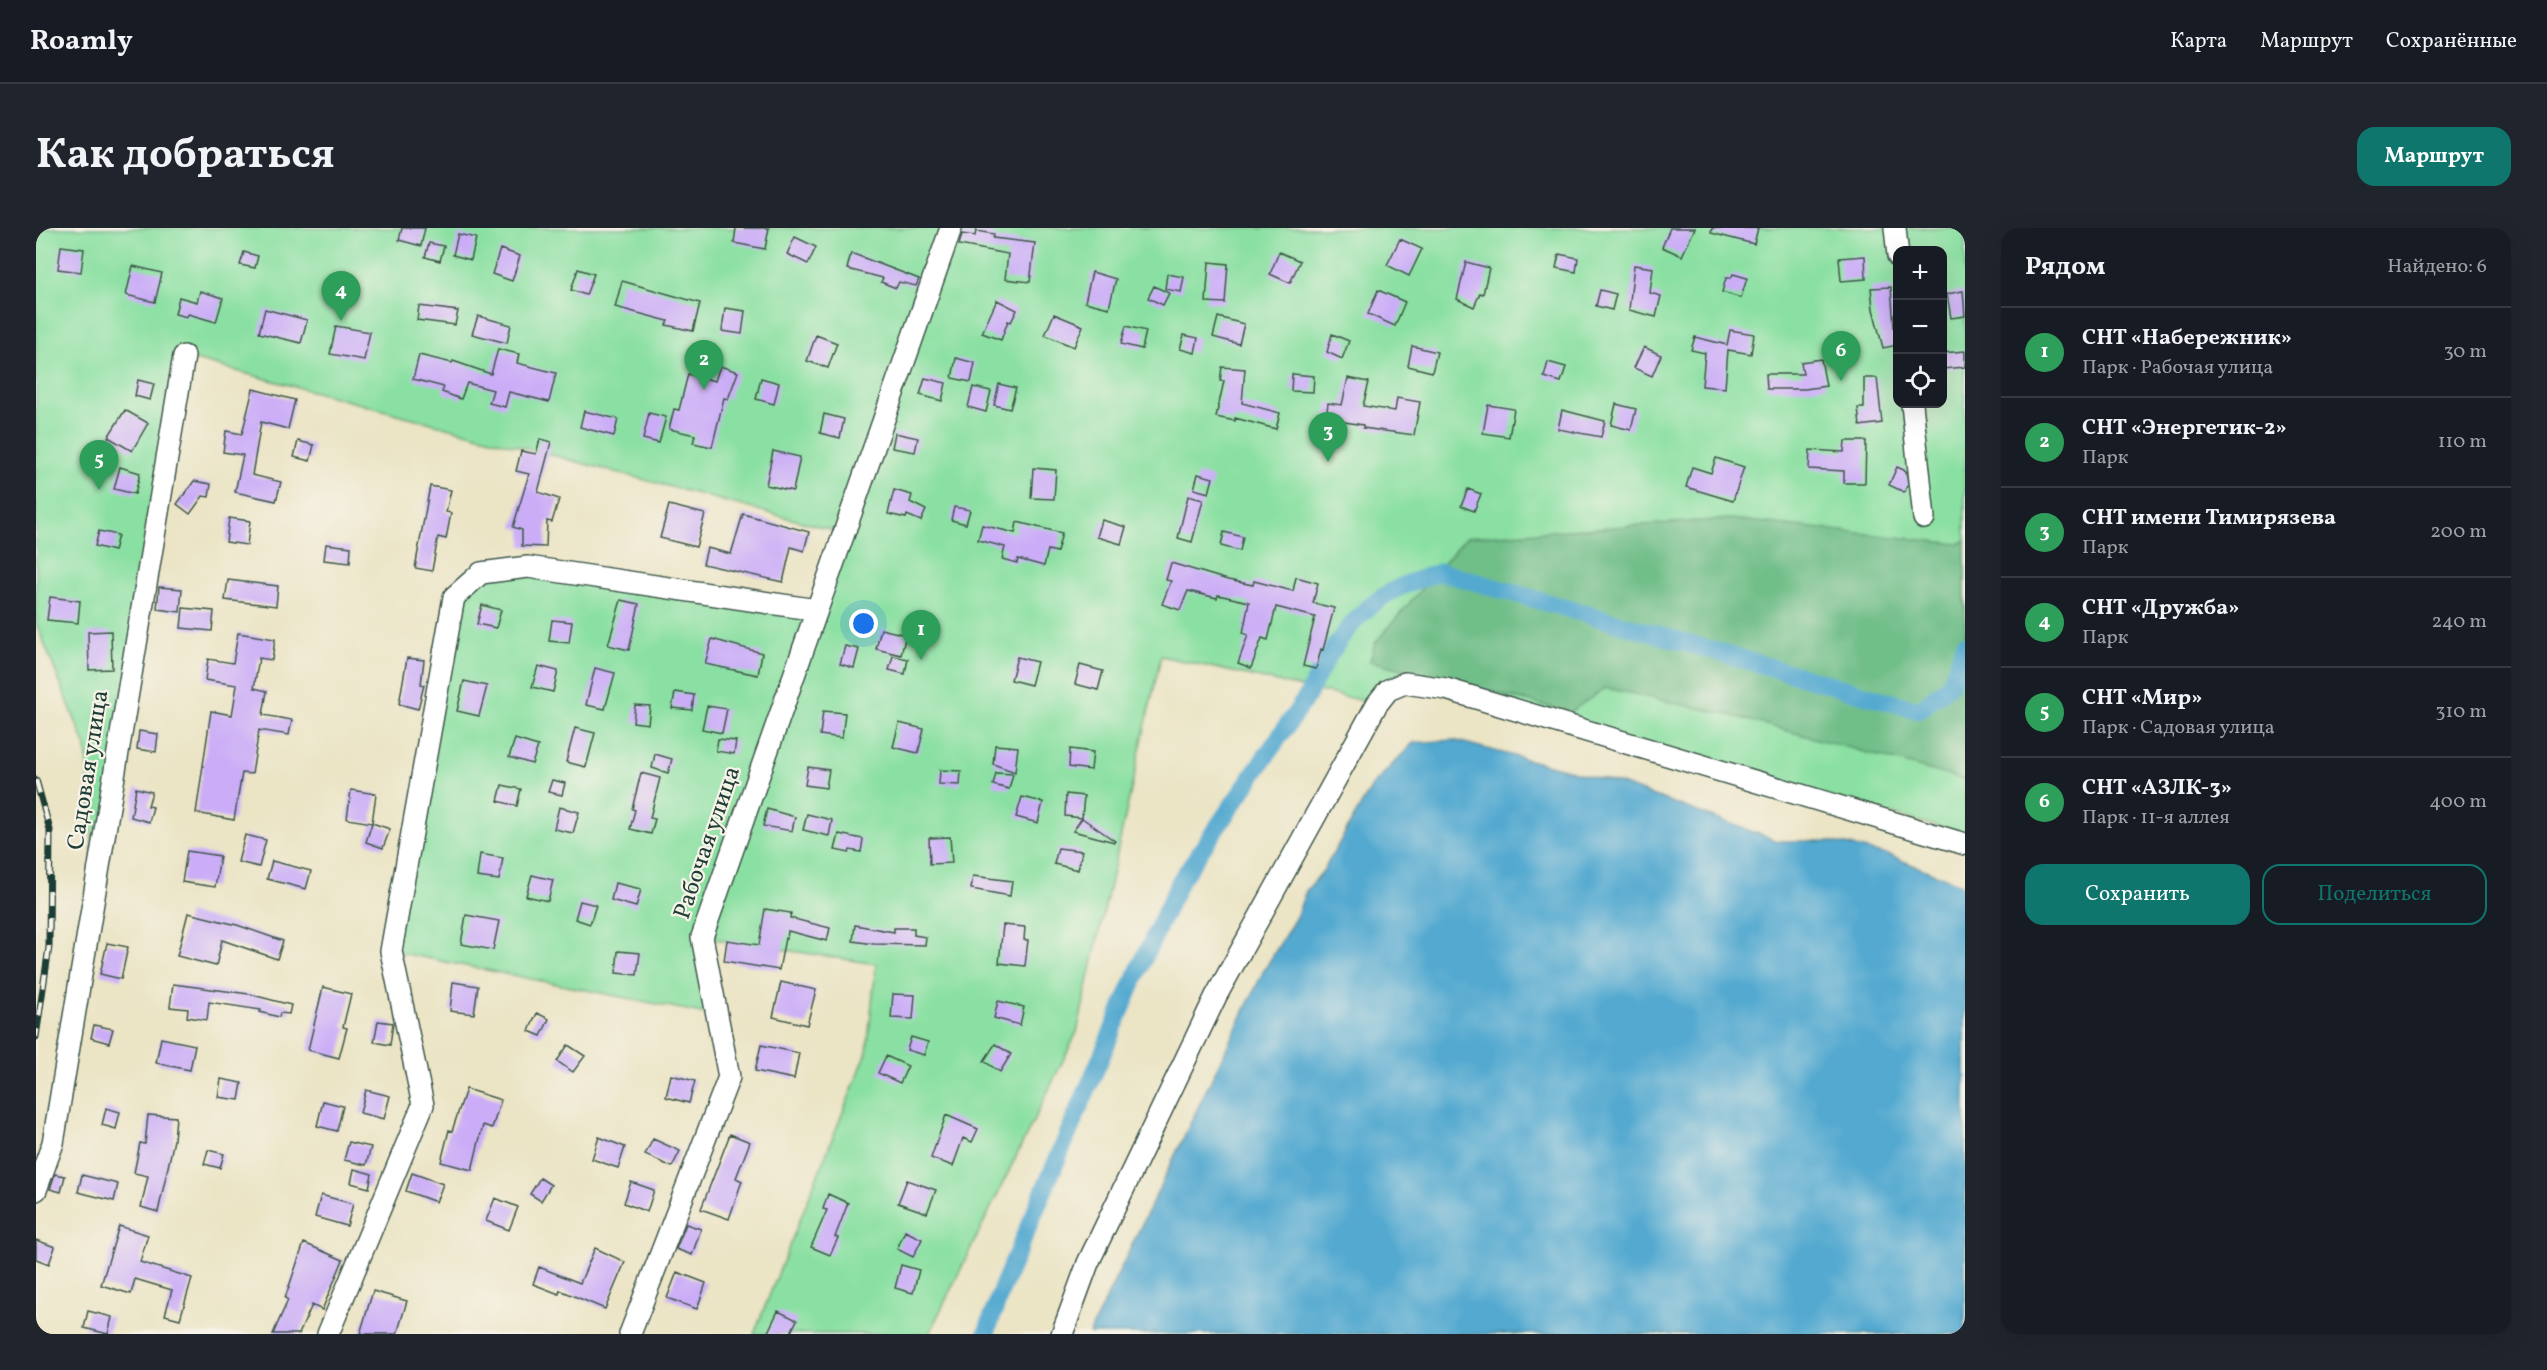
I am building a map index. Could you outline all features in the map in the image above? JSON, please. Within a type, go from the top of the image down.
[{"type":"street","name":"Рабочая улица","points":[[630,1334],[729,1077],[702,937],[951,228]]},
{"type":"street","points":[[1895,228],[1897,246]]},
{"type":"street","name":"Садовая улица","points":[[36,1190],[53,1143],[184,357]]},
{"type":"street","points":[[1912,408],[1924,518]]},
{"type":"street","points":[[328,1334],[423,1105],[391,951],[454,597],[481,573],[528,567],[817,610]]},
{"type":"street","points":[[1062,1334],[1088,1263],[1216,996],[1356,741],[1388,690],[1405,683],[1446,689],[1965,844]]},
{"type":"green space","points":[[36,228],[1965,228],[1965,834],[1395,677],[1377,704],[1161,656],[1077,1032],[929,1334],[754,1334],[867,1052],[876,964],[702,937],[717,1016],[391,951],[454,597],[481,573],[528,567],[816,610],[844,533],[184,357],[95,890],[86,747],[36,623]]},
{"type":"green space","points":[[1731,519],[1959,544],[1965,540],[1965,780],[1730,715],[1606,688],[1570,712],[1370,661],[1375,643],[1466,537]]},
{"type":"water","points":[[1453,740],[1621,784],[1778,841],[1830,841],[1891,856],[1965,886],[1965,1334],[1089,1334],[1263,972],[1296,917],[1306,891],[1323,871],[1372,786],[1413,743]]},
{"type":"building","points":[[402,228],[425,228],[421,246],[399,240]]},
{"type":"building","points":[[736,228],[769,228],[765,249],[734,243]]},
{"type":"building","points":[[1670,228],[1695,228],[1682,256],[1662,247]]},
{"type":"building","points":[[1712,228],[1758,228],[1754,244],[1711,233]]},
{"type":"building","points":[[976,231],[994,234],[993,238],[1035,243],[1030,282],[1005,279],[1008,254],[959,245],[962,234],[975,236]]},
{"type":"building","points":[[458,234],[476,238],[471,260],[453,255]]},
{"type":"building","points":[[795,237],[816,247],[808,264],[787,254]]},
{"type":"building","points":[[1400,239],[1422,249],[1409,276],[1387,265]]},
{"type":"building","points":[[429,243],[444,246],[440,261],[425,257]]},
{"type":"building","points":[[61,246],[84,249],[81,272],[58,269]]},
{"type":"building","points":[[500,249],[520,256],[512,281],[492,274]]},
{"type":"building","points":[[244,252],[258,256],[255,268],[240,265]]},
{"type":"building","points":[[1279,252],[1300,261],[1290,283],[1270,274]]},
{"type":"building","points":[[851,253],[919,279],[916,286],[899,282],[896,288],[881,282],[883,278],[847,269]]},
{"type":"building","points":[[1559,254],[1578,258],[1576,272],[1556,268]]},
{"type":"building","points":[[1865,256],[1866,279],[1841,281],[1839,258]]},
{"type":"building","points":[[1209,262],[1228,264],[1225,303],[1206,302]]},
{"type":"building","points":[[1466,262],[1489,268],[1483,294],[1480,293],[1474,307],[1457,299]]},
{"type":"building","points":[[1634,265],[1653,268],[1650,293],[1661,296],[1656,317],[1629,310]]},
{"type":"building","points":[[133,266],[162,273],[155,302],[126,295]]},
{"type":"building","points":[[578,269],[594,274],[586,295],[571,290]]},
{"type":"building","points":[[1092,272],[1116,279],[1109,308],[1085,302]]},
{"type":"building","points":[[1167,274],[1184,277],[1181,292],[1165,289]]},
{"type":"building","points":[[1733,274],[1747,278],[1741,298],[1722,292],[1726,278],[1731,278]]},
{"type":"building","points":[[622,281],[700,303],[693,331],[666,325],[668,321],[615,307]]},
{"type":"building","points":[[1154,286],[1169,293],[1163,305],[1148,298]]},
{"type":"building","points":[[1891,287],[1893,346],[1883,348],[1873,309],[1871,288]]},
{"type":"building","points":[[1378,290],[1405,302],[1395,326],[1368,314]]},
{"type":"building","points":[[1600,290],[1616,294],[1612,310],[1596,306]]},
{"type":"building","points":[[200,291],[223,298],[216,322],[188,314],[187,317],[175,314],[179,297],[197,302]]},
{"type":"building","points":[[1963,291],[1965,316],[1951,318],[1947,294]]},
{"type":"building","points":[[997,300],[1017,310],[1011,322],[1008,321],[1001,340],[982,333]]},
{"type":"building","points":[[419,306],[458,311],[455,325],[417,320]]},
{"type":"building","points":[[725,308],[745,311],[742,334],[722,331]]},
{"type":"building","points":[[265,309],[307,320],[301,343],[259,333]]},
{"type":"building","points":[[1054,314],[1083,326],[1074,347],[1045,335]]},
{"type":"building","points":[[478,316],[511,325],[507,343],[472,334]]},
{"type":"building","points":[[1218,317],[1244,324],[1239,344],[1213,337]]},
{"type":"building","points":[[336,326],[370,332],[364,360],[330,354]]},
{"type":"building","points":[[1126,326],[1146,331],[1142,349],[1121,344]]},
{"type":"building","points":[[1730,330],[1754,334],[1751,354],[1728,350],[1725,388],[1702,386],[1705,353],[1691,350],[1695,337],[1727,345]]},
{"type":"building","points":[[1332,334],[1349,341],[1342,359],[1327,352]]},
{"type":"building","points":[[816,335],[837,343],[828,368],[807,361]]},
{"type":"building","points":[[1184,335],[1198,338],[1195,353],[1180,349]]},
{"type":"building","points":[[1412,346],[1437,352],[1432,372],[1408,366]]},
{"type":"building","points":[[1644,347],[1661,355],[1652,376],[1634,368]]},
{"type":"building","points":[[498,349],[519,354],[517,363],[556,373],[549,402],[509,392],[505,407],[489,403],[493,390],[467,383],[461,399],[442,392],[444,387],[413,379],[419,355],[452,363],[453,361],[491,374]]},
{"type":"building","points":[[1965,351],[1965,367],[1947,369],[1947,353]]},
{"type":"building","points":[[956,358],[975,363],[971,382],[952,378]]},
{"type":"building","points":[[1821,359],[1826,386],[1805,389],[1767,389],[1766,374],[1803,374],[1801,362]]},
{"type":"building","points":[[1548,362],[1566,367],[1561,382],[1544,377]]},
{"type":"building","points":[[720,366],[738,372],[728,399],[724,398],[712,447],[693,443],[695,435],[669,429],[674,409],[679,410],[688,374],[715,381]]},
{"type":"building","points":[[1222,367],[1245,369],[1242,403],[1280,413],[1276,429],[1235,418],[1235,421],[1216,417],[1224,381],[1220,381]]},
{"type":"building","points":[[1292,374],[1314,376],[1313,392],[1291,391]]},
{"type":"building","points":[[761,378],[779,383],[774,404],[756,399]]},
{"type":"building","points":[[925,378],[946,383],[942,401],[920,395]]},
{"type":"building","points":[[1348,378],[1369,382],[1363,406],[1395,411],[1397,398],[1420,402],[1414,435],[1363,428],[1363,425],[1326,419],[1328,403],[1342,405]]},
{"type":"building","points":[[1864,378],[1877,378],[1882,423],[1860,426],[1858,408],[1864,408]]},
{"type":"building","points":[[138,380],[154,384],[150,400],[135,396]]},
{"type":"building","points":[[999,384],[1016,388],[1010,409],[994,405]]},
{"type":"building","points":[[973,387],[991,391],[986,412],[968,407]]},
{"type":"building","points":[[253,389],[295,400],[288,429],[261,422],[252,475],[281,482],[276,501],[235,492],[243,455],[223,452],[226,431],[242,434]]},
{"type":"building","points":[[1616,404],[1636,409],[1631,430],[1611,425]]},
{"type":"building","points":[[1488,405],[1514,409],[1509,437],[1483,433]]},
{"type":"building","points":[[125,410],[148,423],[132,451],[108,437]]},
{"type":"building","points":[[1562,410],[1605,421],[1601,437],[1558,429]]},
{"type":"building","points":[[584,411],[618,419],[614,436],[580,427]]},
{"type":"building","points":[[649,413],[666,417],[659,443],[643,439]]},
{"type":"building","points":[[824,414],[844,419],[840,438],[820,433]]},
{"type":"building","points":[[895,433],[918,438],[915,452],[892,448]]},
{"type":"building","points":[[540,439],[551,442],[538,492],[559,499],[552,522],[547,521],[546,547],[522,546],[522,530],[513,527],[529,474],[516,471],[521,451],[536,454]]},
{"type":"building","points":[[298,441],[314,445],[310,461],[294,457]]},
{"type":"building","points":[[1845,441],[1866,441],[1865,483],[1844,483],[1844,471],[1809,469],[1810,450],[1844,452]]},
{"type":"building","points":[[773,451],[800,457],[793,491],[766,485]]},
{"type":"building","points":[[1716,458],[1744,467],[1733,501],[1686,487],[1692,467],[1711,473]]},
{"type":"building","points":[[120,467],[140,473],[135,494],[114,489]]},
{"type":"building","points":[[1897,467],[1906,471],[1908,484],[1904,492],[1889,485]]},
{"type":"building","points":[[1033,468],[1056,470],[1054,499],[1031,498]]},
{"type":"building","points":[[1198,474],[1213,478],[1209,493],[1194,489]]},
{"type":"building","points":[[194,481],[211,484],[209,497],[203,496],[190,514],[177,504]]},
{"type":"building","points":[[430,486],[451,490],[446,512],[451,513],[446,539],[438,537],[432,571],[415,568]]},
{"type":"building","points":[[1468,489],[1481,494],[1474,511],[1461,506]]},
{"type":"building","points":[[894,490],[912,495],[910,502],[926,510],[921,521],[907,515],[906,518],[888,514]]},
{"type":"building","points":[[1188,496],[1203,500],[1192,542],[1178,538]]},
{"type":"building","points":[[669,505],[705,514],[696,547],[660,538]]},
{"type":"building","points":[[954,507],[970,510],[966,524],[951,520]]},
{"type":"building","points":[[743,514],[809,532],[804,551],[791,547],[783,582],[703,564],[707,548],[731,554]]},
{"type":"building","points":[[229,518],[250,521],[247,545],[226,542]]},
{"type":"building","points":[[1102,520],[1126,527],[1121,544],[1097,537]]},
{"type":"building","points":[[1017,522],[1062,533],[1057,552],[1048,550],[1044,566],[1018,559],[1017,563],[1002,559],[1005,547],[978,540],[982,525],[1015,533]]},
{"type":"building","points":[[99,531],[118,535],[114,551],[95,546]]},
{"type":"building","points":[[1224,532],[1243,537],[1240,551],[1221,546]]},
{"type":"building","points":[[326,544],[351,547],[350,563],[324,560]]},
{"type":"building","points":[[1171,563],[1228,580],[1253,585],[1254,581],[1293,591],[1296,577],[1318,583],[1313,603],[1334,608],[1316,669],[1303,666],[1315,617],[1276,607],[1268,640],[1262,638],[1251,668],[1238,663],[1248,635],[1243,633],[1249,602],[1188,591],[1180,610],[1162,604],[1171,581],[1166,580]]},
{"type":"building","points":[[228,580],[278,586],[276,606],[225,600]]},
{"type":"building","points":[[159,587],[182,589],[180,612],[157,609]]},
{"type":"building","points":[[50,597],[80,601],[78,623],[47,620]]},
{"type":"building","points":[[621,600],[639,604],[629,650],[608,645]]},
{"type":"building","points":[[482,605],[501,610],[496,628],[477,624]]},
{"type":"building","points":[[183,608],[214,611],[212,631],[181,628]]},
{"type":"building","points":[[552,620],[572,622],[569,643],[549,641]]},
{"type":"building","points":[[881,629],[906,635],[901,655],[876,649]]},
{"type":"building","points":[[111,631],[112,669],[89,670],[88,632]]},
{"type":"building","points":[[238,633],[275,639],[272,660],[259,658],[254,688],[267,691],[263,715],[292,720],[289,735],[259,730],[252,774],[242,773],[234,820],[196,813],[211,711],[232,715],[237,685],[205,680],[208,659],[233,663]]},
{"type":"building","points":[[712,639],[762,653],[758,675],[705,664]]},
{"type":"building","points":[[845,646],[859,649],[854,668],[840,664]]},
{"type":"building","points":[[893,656],[908,659],[905,674],[889,670]]},
{"type":"building","points":[[1017,657],[1037,662],[1031,685],[1011,680]]},
{"type":"building","points":[[407,658],[424,660],[421,684],[424,685],[418,709],[399,704]]},
{"type":"building","points":[[1080,665],[1103,671],[1098,690],[1075,684]]},
{"type":"building","points":[[538,666],[558,671],[553,692],[532,687]]},
{"type":"building","points":[[595,668],[615,673],[605,709],[586,705]]},
{"type":"building","points":[[464,681],[487,686],[479,716],[457,711]]},
{"type":"building","points":[[675,692],[694,695],[692,710],[672,708]]},
{"type":"building","points":[[635,705],[650,706],[648,724],[633,722]]},
{"type":"building","points":[[707,706],[727,709],[722,733],[702,729]]},
{"type":"building","points":[[823,711],[845,713],[842,738],[820,735]]},
{"type":"building","points":[[899,723],[924,729],[918,753],[893,747]]},
{"type":"building","points":[[575,728],[595,733],[586,767],[566,762]]},
{"type":"building","points":[[139,731],[158,734],[156,752],[137,749]]},
{"type":"building","points":[[515,739],[538,746],[532,764],[509,757]]},
{"type":"building","points":[[718,739],[736,741],[734,754],[716,751]]},
{"type":"building","points":[[995,745],[1018,747],[1015,772],[993,764]]},
{"type":"building","points":[[1070,749],[1093,752],[1091,770],[1069,767]]},
{"type":"building","points":[[655,754],[672,759],[668,773],[652,768]]},
{"type":"building","points":[[808,767],[829,770],[826,788],[805,785]]},
{"type":"building","points":[[940,770],[961,771],[960,785],[939,784]]},
{"type":"building","points":[[641,773],[660,778],[650,818],[655,819],[651,834],[630,829],[635,810],[632,809]]},
{"type":"building","points":[[996,773],[1013,774],[1009,789],[993,785]]},
{"type":"building","points":[[552,780],[565,783],[562,795],[548,792]]},
{"type":"building","points":[[502,785],[521,789],[517,806],[498,801]]},
{"type":"building","points":[[136,788],[152,792],[148,806],[153,807],[149,822],[131,817]]},
{"type":"building","points":[[351,790],[376,794],[372,823],[347,819]]},
{"type":"building","points":[[1066,794],[1084,796],[1082,818],[1065,816]]},
{"type":"building","points":[[1022,797],[1043,802],[1038,823],[1016,817]]},
{"type":"building","points":[[559,807],[579,812],[573,833],[554,829]]},
{"type":"building","points":[[767,809],[795,817],[792,831],[763,826]]},
{"type":"building","points":[[807,814],[832,820],[829,836],[803,830]]},
{"type":"building","points":[[1082,818],[1115,841],[1073,831]]},
{"type":"building","points":[[372,823],[390,829],[383,848],[366,842]]},
{"type":"building","points":[[839,834],[863,839],[861,852],[850,850],[849,853],[835,850]]},
{"type":"building","points":[[245,835],[266,840],[259,867],[238,862]]},
{"type":"building","points":[[950,837],[952,863],[930,864],[929,838]]},
{"type":"building","points":[[1058,848],[1082,851],[1078,870],[1054,864]]},
{"type":"building","points":[[187,851],[220,856],[215,887],[182,882]]},
{"type":"building","points":[[480,854],[503,858],[499,880],[477,877]]},
{"type":"building","points":[[272,861],[311,871],[306,889],[267,879]]},
{"type":"building","points":[[532,875],[553,880],[548,901],[526,896]]},
{"type":"building","points":[[973,876],[1012,881],[1010,896],[971,889]]},
{"type":"building","points":[[615,883],[641,889],[636,907],[611,900]]},
{"type":"building","points":[[580,901],[596,905],[590,924],[575,919]]},
{"type":"building","points":[[765,909],[791,913],[790,918],[830,928],[827,941],[788,931],[779,970],[724,961],[727,940],[759,945]]},
{"type":"building","points":[[188,913],[237,925],[283,941],[277,959],[222,940],[216,966],[177,956]]},
{"type":"building","points":[[466,915],[499,921],[493,950],[461,944]]},
{"type":"building","points":[[855,925],[894,932],[894,928],[914,928],[914,935],[926,937],[925,945],[874,944],[853,941]]},
{"type":"building","points":[[1003,925],[1025,927],[1024,940],[1028,940],[1025,966],[999,963]]},
{"type":"building","points":[[107,943],[128,947],[121,979],[100,974]]},
{"type":"building","points":[[618,951],[640,953],[637,975],[616,973]]},
{"type":"building","points":[[453,982],[478,986],[474,1014],[450,1011]]},
{"type":"building","points":[[781,982],[816,990],[807,1025],[773,1017]]},
{"type":"building","points":[[173,984],[249,994],[291,1005],[289,1014],[280,1013],[279,1017],[260,1012],[261,1010],[209,1002],[207,1020],[187,1017],[188,1009],[170,1007]]},
{"type":"building","points":[[323,987],[351,994],[343,1027],[347,1028],[339,1058],[308,1050]]},
{"type":"building","points":[[893,994],[915,995],[913,1019],[891,1018]]},
{"type":"building","points":[[998,1001],[1024,1007],[1020,1025],[994,1018]]},
{"type":"building","points":[[537,1013],[549,1019],[541,1036],[529,1031]]},
{"type":"building","points":[[378,1021],[393,1023],[390,1045],[374,1042]]},
{"type":"building","points":[[94,1025],[113,1029],[109,1043],[91,1038]]},
{"type":"building","points":[[911,1037],[928,1042],[924,1055],[907,1050]]},
{"type":"building","points":[[161,1038],[195,1045],[190,1070],[156,1063]]},
{"type":"building","points":[[995,1044],[1011,1054],[1000,1072],[984,1061]]},
{"type":"building","points":[[568,1045],[585,1056],[573,1072],[557,1061]]},
{"type":"building","points":[[761,1045],[799,1053],[794,1079],[755,1071]]},
{"type":"building","points":[[886,1056],[908,1066],[900,1083],[878,1073]]},
{"type":"building","points":[[671,1075],[695,1081],[689,1103],[666,1097]]},
{"type":"building","points":[[221,1079],[242,1083],[239,1100],[218,1097]]},
{"type":"building","points":[[466,1089],[501,1100],[492,1128],[483,1125],[472,1170],[441,1162],[449,1130],[452,1131]]},
{"type":"building","points":[[366,1090],[390,1096],[384,1119],[360,1113]]},
{"type":"building","points":[[323,1101],[343,1106],[337,1131],[317,1126]]},
{"type":"building","points":[[106,1108],[120,1112],[116,1129],[102,1125]]},
{"type":"building","points":[[148,1115],[176,1117],[174,1140],[158,1212],[141,1207],[148,1176],[134,1173],[140,1143],[145,1144]]},
{"type":"building","points":[[946,1115],[978,1129],[972,1142],[963,1138],[953,1166],[931,1158]]},
{"type":"building","points":[[730,1134],[750,1142],[736,1178],[742,1181],[729,1219],[701,1209]]},
{"type":"building","points":[[599,1137],[625,1147],[618,1168],[592,1159]]},
{"type":"building","points":[[653,1139],[680,1151],[672,1167],[645,1155]]},
{"type":"building","points":[[349,1142],[371,1147],[366,1165],[344,1160]]},
{"type":"building","points":[[208,1150],[224,1154],[220,1168],[204,1164]]},
{"type":"building","points":[[354,1169],[372,1174],[369,1188],[351,1183]]},
{"type":"building","points":[[412,1173],[443,1184],[436,1202],[406,1191]]},
{"type":"building","points":[[55,1174],[65,1176],[61,1192],[50,1189]]},
{"type":"building","points":[[82,1175],[118,1184],[114,1201],[78,1192]]},
{"type":"building","points":[[540,1178],[551,1185],[541,1201],[530,1194]]},
{"type":"building","points":[[907,1180],[936,1190],[927,1213],[898,1203]]},
{"type":"building","points":[[631,1182],[654,1190],[647,1212],[624,1203]]},
{"type":"building","points":[[828,1194],[848,1203],[835,1237],[838,1238],[830,1255],[811,1247],[827,1210],[823,1209]]},
{"type":"building","points":[[321,1195],[353,1204],[347,1226],[315,1217]]},
{"type":"building","points":[[495,1198],[518,1207],[509,1230],[486,1221]]},
{"type":"building","points":[[686,1224],[701,1229],[692,1255],[676,1249]]},
{"type":"building","points":[[119,1226],[148,1235],[140,1262],[192,1278],[180,1319],[165,1315],[172,1290],[135,1279],[131,1294],[101,1285]]},
{"type":"building","points":[[905,1231],[922,1239],[913,1257],[897,1249]]},
{"type":"building","points":[[36,1240],[55,1247],[49,1264],[36,1259]]},
{"type":"building","points":[[304,1243],[343,1260],[322,1310],[312,1305],[299,1334],[273,1334],[288,1300],[285,1298]]},
{"type":"building","points":[[595,1248],[625,1262],[605,1309],[560,1290],[559,1294],[533,1284],[539,1267],[580,1283]]},
{"type":"building","points":[[901,1265],[919,1270],[913,1293],[895,1288]]},
{"type":"building","points":[[677,1272],[706,1283],[697,1309],[667,1298]]},
{"type":"building","points":[[373,1291],[407,1301],[397,1334],[360,1334]]},
{"type":"building","points":[[88,1311],[112,1317],[108,1334],[84,1328]]},
{"type":"building","points":[[778,1311],[797,1320],[790,1334],[767,1334]]},
{"type":"waterway","points":[[986,1334],[1002,1288],[1138,971],[1180,881],[1308,695],[1335,646],[1359,617],[1388,593],[1441,572],[1918,710],[1950,685],[1965,644]]},
{"type":"railway","points":[[36,780],[50,830],[49,947],[36,1037]]},
{"type":"place","name":"СНТ «Дружба»","points":[[341,321]]},
{"type":"place","name":"СНТ «АЗЛК-3»","points":[[1841,381]]},
{"type":"place","name":"СНТ «Энергетик-2»","points":[[704,390]]},
{"type":"place","name":"СНТ имени Тимирязева","points":[[1328,462]]},
{"type":"place","name":"СНТ «Мир»","points":[[99,490]]},
{"type":"place","name":"СНТ «Набережник»","points":[[921,660]]}]
